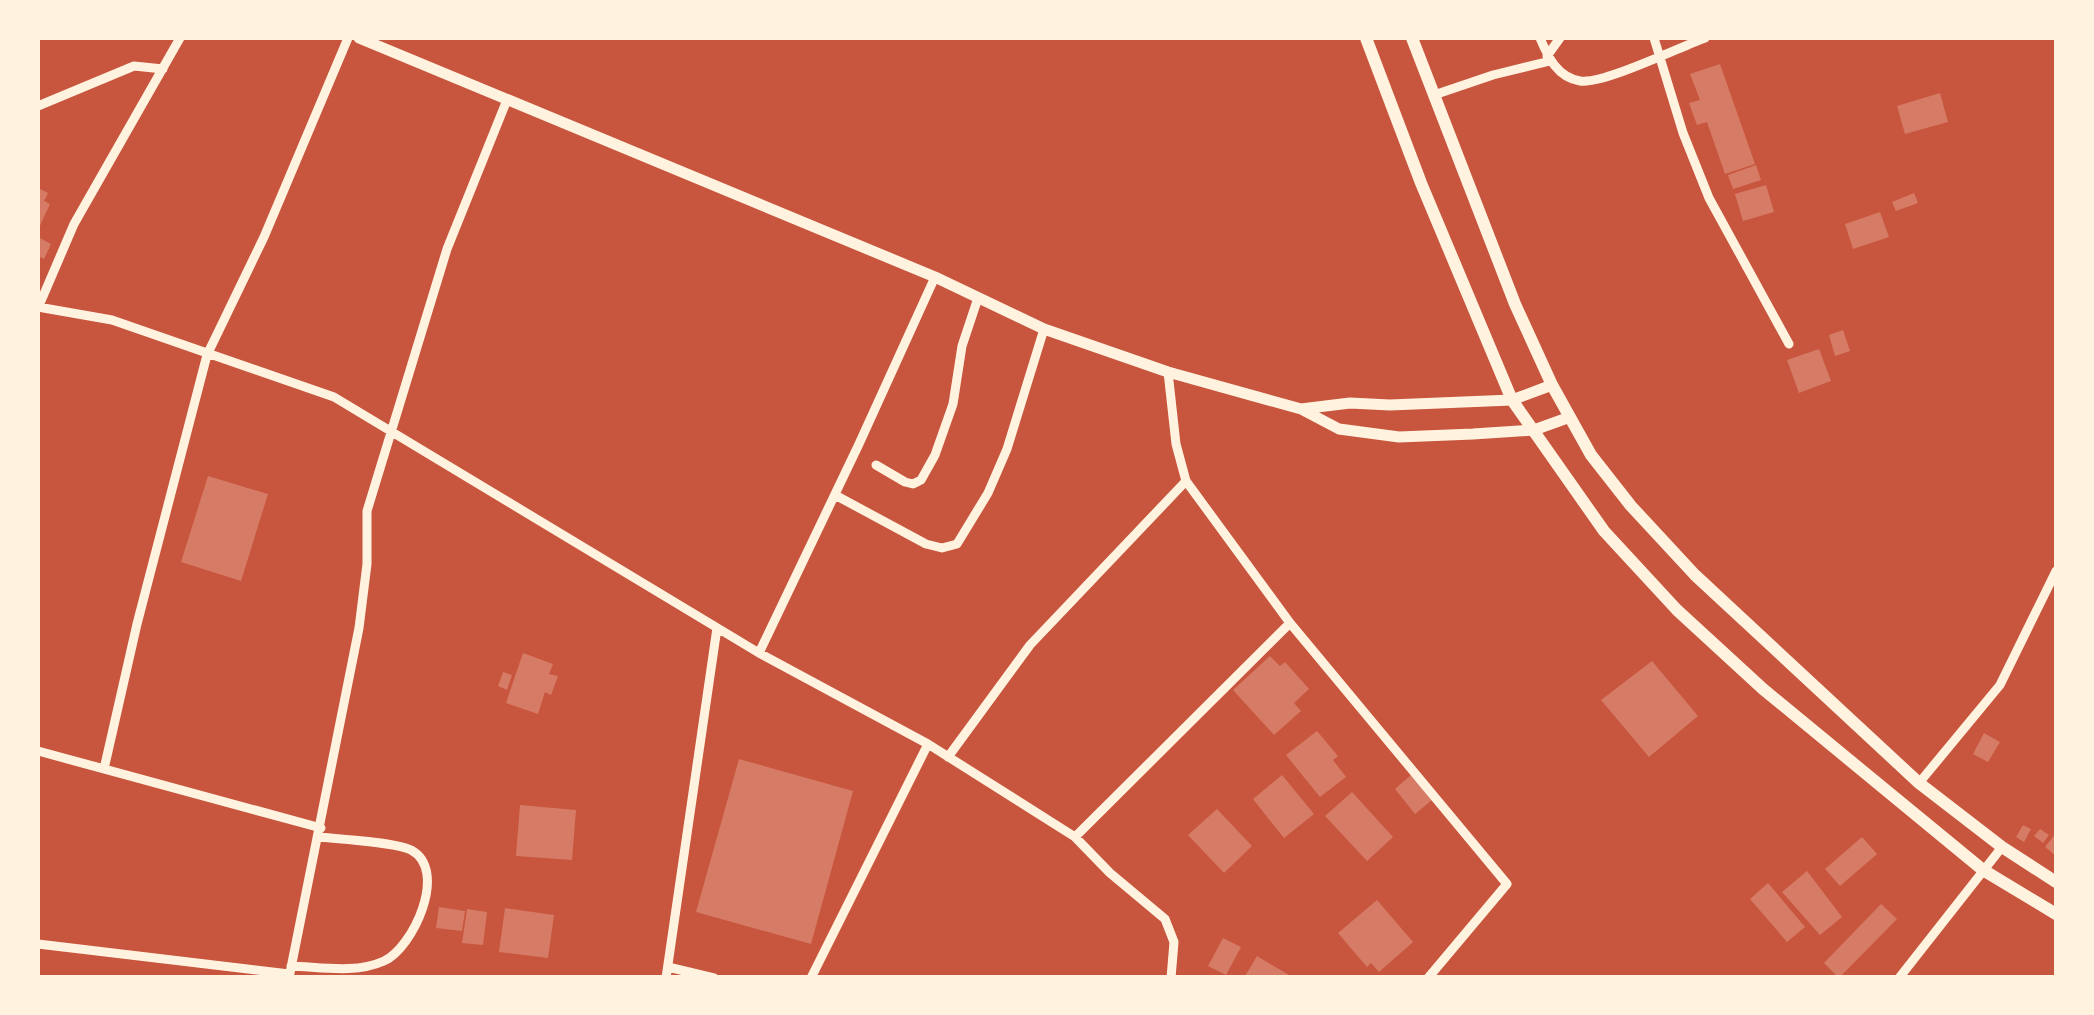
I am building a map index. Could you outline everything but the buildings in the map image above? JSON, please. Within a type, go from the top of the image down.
[{"type":"main road","points":[[1366,38],[1421,183],[1512,400],[1604,531],[1677,610],[1763,689],[1982,870],[2056,914]]},
{"type":"main road","points":[[1412,38],[1508,286],[1552,386],[1591,455],[1684,564],[1919,783],[2002,847],[2056,882]]},
{"type":"street","points":[[180,38],[74,224],[38,307],[112,320],[334,397],[758,654],[928,744],[1076,837],[1165,919],[1174,942],[1170,978]]},
{"type":"street","points":[[104,770],[137,624],[207,355],[264,237],[348,38]]},
{"type":"street","points":[[358,38],[934,278],[1044,328],[1168,372],[1300,409],[1340,429],[1399,437],[1534,430],[1570,416]]},
{"type":"street","points":[[1540,38],[1548,58],[1568,76],[1583,82],[1606,78],[1705,38]]},
{"type":"street","points":[[1434,95],[1548,58],[1560,38]]},
{"type":"street","points":[[1654,38],[1683,133],[1709,198],[1790,344]]},
{"type":"street","points":[[38,106],[134,66],[163,70]]},
{"type":"street","points":[[290,972],[359,628],[367,564],[367,511],[447,249],[507,100]]},
{"type":"street","points":[[758,654],[934,278]]},
{"type":"street","points":[[876,465],[905,482],[921,480],[935,455],[953,404],[962,346],[978,298]]},
{"type":"street","points":[[835,495],[926,544],[942,548],[957,544],[988,493],[1007,450],[1044,328]]},
{"type":"street","points":[[1168,372],[1176,444],[1186,481],[1290,623],[1507,884],[1428,978]]},
{"type":"street","points":[[1300,409],[1350,403],[1512,400],[1552,386]]},
{"type":"street","points":[[948,757],[1030,645],[1186,481]]},
{"type":"street","points":[[1919,783],[2000,684],[2056,570]]},
{"type":"street","points":[[1076,837],[1290,623]]},
{"type":"street","points":[[714,978],[667,972],[717,628]]},
{"type":"street","points":[[811,978],[928,744]]},
{"type":"street","points":[[38,750],[320,832],[410,848],[425,861],[428,876],[424,902],[403,946],[386,960],[356,969],[290,972],[38,944]]},
{"type":"street","points":[[1899,978],[2002,847]]}]
